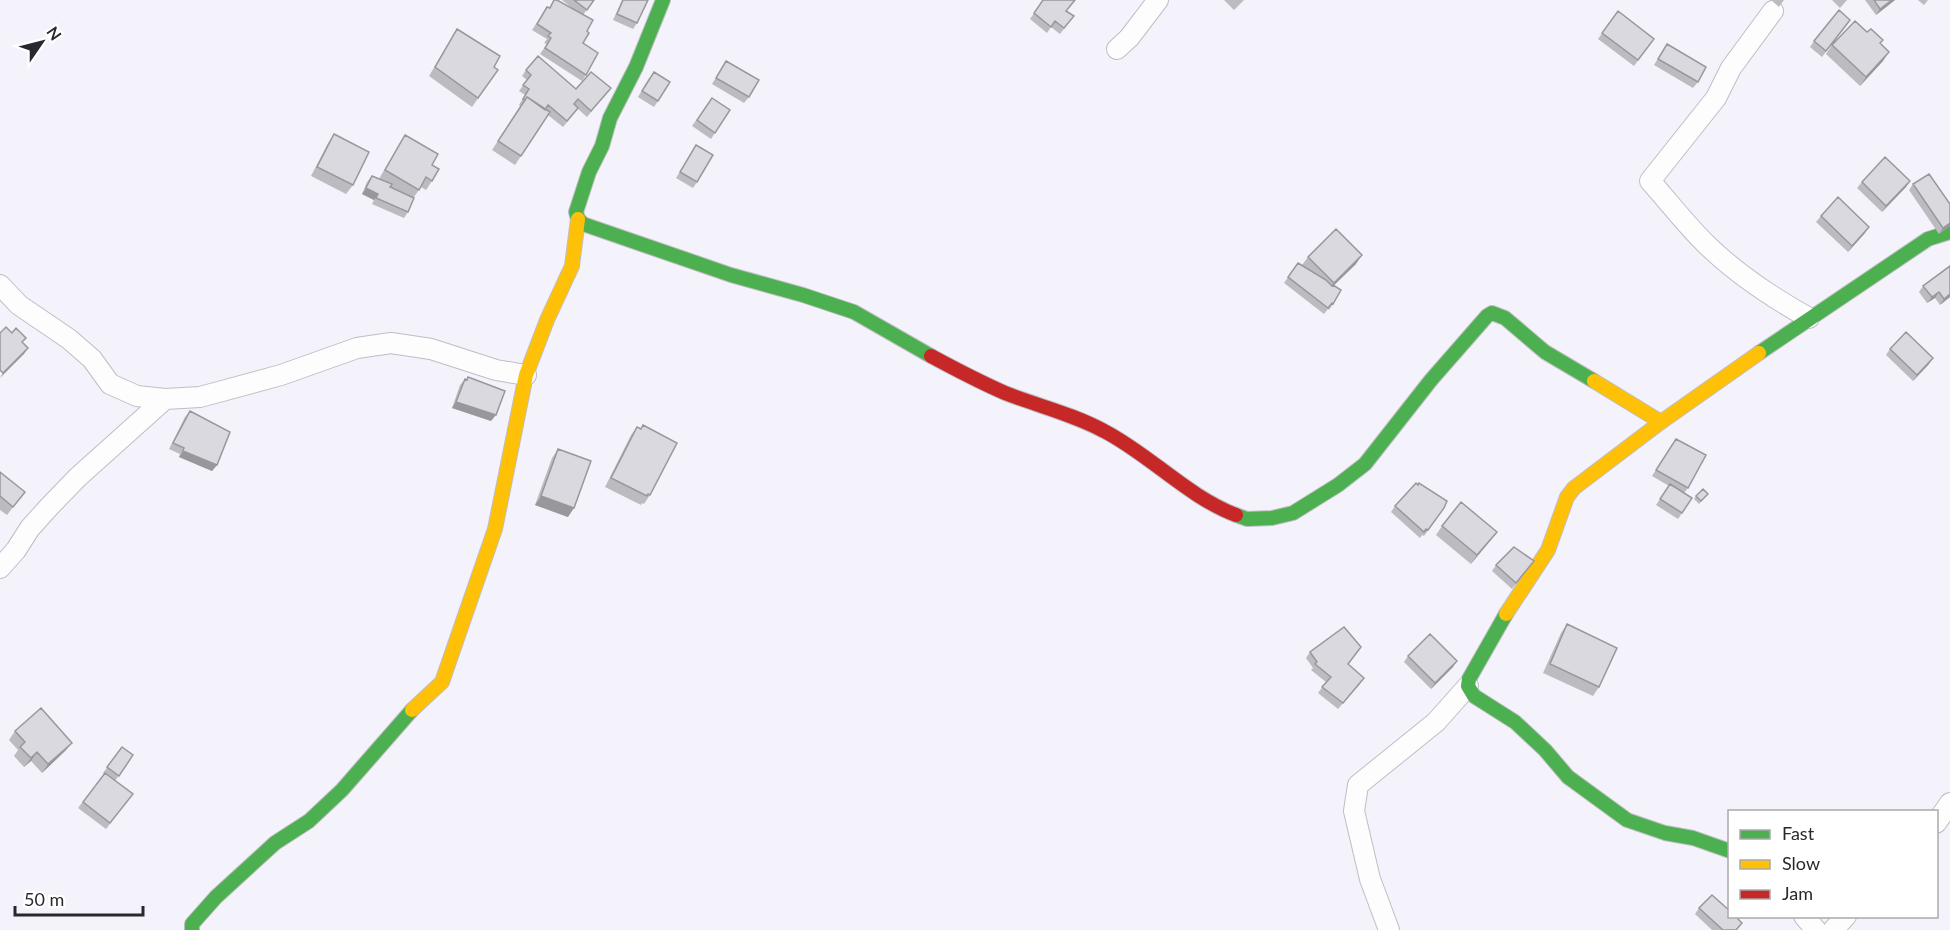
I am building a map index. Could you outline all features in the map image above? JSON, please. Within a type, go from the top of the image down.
[{"type":"street","points":[[192,930],[192,924],[216,897],[275,843],[309,821],[362,768],[415,706],[442,682],[495,529],[526,375],[547,320],[572,266],[578,219],[576,212],[589,172],[602,146],[610,118],[636,67],[663,0]]},
{"type":"street","points":[[1117,49],[1130,38],[1158,0]]},
{"type":"street","points":[[1773,11],[1731,68],[1716,98],[1650,181],[1707,245],[1738,272],[1774,298],[1809,318]]},
{"type":"street","points":[[578,219],[583,224],[730,275],[854,312],[951,368],[1006,393],[1066,414],[1105,431],[1203,498],[1223,510],[1247,519],[1272,518],[1293,513],[1338,485],[1365,464],[1431,380],[1486,316],[1492,313],[1505,318],[1545,352],[1661,422]]},
{"type":"street","points":[[1389,930],[1370,879],[1354,811],[1358,785],[1436,722],[1468,686],[1469,679],[1517,595],[1548,550],[1567,497],[1574,488],[1661,422],[1809,318],[1928,239],[1950,232]]},
{"type":"street","points":[[0,285],[19,305],[69,339],[92,359],[110,384],[137,396],[165,399],[200,397],[281,375],[357,348],[391,343],[431,349],[496,370],[526,375]]},
{"type":"street","points":[[0,568],[16,550],[30,528],[56,499],[165,399]]},
{"type":"street","points":[[1468,686],[1474,696],[1515,722],[1545,750],[1568,777],[1627,820],[1728,850]]},
{"type":"street","points":[[1938,821],[1950,803]]},
{"type":"street","points":[[1805,918],[1816,930]]},
{"type":"street","points":[[1833,930],[1844,918]]},
{"type":"building","points":[[554,0],[593,20],[583,43],[598,53],[586,75],[545,48],[551,38],[548,36],[551,33],[537,24]]},
{"type":"building","points":[[574,0],[594,0],[587,10]]},
{"type":"building","points":[[623,0],[648,0],[637,23],[617,14]]},
{"type":"building","points":[[1043,0],[1075,0],[1066,11],[1074,16],[1064,28],[1055,21],[1051,27],[1034,13]]},
{"type":"building","points":[[1874,0],[1892,0],[1880,9]]},
{"type":"building","points":[[1839,10],[1850,20],[1826,51],[1814,41]]},
{"type":"building","points":[[1618,11],[1654,39],[1638,60],[1602,33]]},
{"type":"building","points":[[1855,21],[1867,32],[1871,29],[1883,40],[1880,43],[1889,52],[1866,77],[1832,45]]},
{"type":"building","points":[[457,29],[500,56],[494,67],[498,70],[478,98],[435,67]]},
{"type":"building","points":[[1667,44],[1706,67],[1698,82],[1658,59]]},
{"type":"building","points":[[538,56],[576,89],[591,72],[611,88],[591,111],[578,99],[574,104],[578,108],[567,121],[548,105],[545,110],[527,97],[523,99],[529,89],[523,85],[531,75],[526,70]]},
{"type":"building","points":[[726,61],[759,80],[749,97],[716,78]]},
{"type":"building","points":[[654,72],[670,82],[658,101],[642,91]]},
{"type":"building","points":[[527,97],[550,112],[521,156],[498,141]]},
{"type":"building","points":[[712,98],[730,110],[715,133],[697,120]]},
{"type":"building","points":[[334,134],[369,152],[353,185],[317,167]]},
{"type":"building","points":[[405,135],[438,154],[432,165],[439,169],[432,181],[426,177],[419,190],[385,170]]},
{"type":"building","points":[[696,145],[713,155],[697,182],[680,172]]},
{"type":"building","points":[[1885,157],[1910,181],[1886,206],[1862,182]]},
{"type":"building","points":[[1929,174],[1950,204],[1950,223],[1943,228],[1913,184]]},
{"type":"building","points":[[372,176],[392,184],[390,187],[414,198],[408,212],[376,198],[378,194],[366,188]]},
{"type":"building","points":[[1838,197],[1869,227],[1852,246],[1821,216]]},
{"type":"building","points":[[1336,229],[1362,255],[1334,283],[1308,257]]},
{"type":"building","points":[[1298,263],[1341,290],[1328,308],[1288,277]]},
{"type":"building","points":[[1950,266],[1950,294],[1944,299],[1939,292],[1932,297],[1923,286]]},
{"type":"building","points":[[6,327],[12,333],[16,328],[26,338],[22,342],[28,348],[3,373],[0,370],[0,333]]},
{"type":"building","points":[[1906,332],[1933,358],[1917,375],[1890,349]]},
{"type":"building","points":[[468,377],[505,391],[496,415],[456,402],[465,379],[467,380]]},
{"type":"building","points":[[190,411],[230,432],[217,465],[183,451],[184,448],[173,443]]},
{"type":"building","points":[[643,425],[677,443],[650,495],[647,496],[611,478],[637,427],[641,429]]},
{"type":"building","points":[[1676,439],[1706,455],[1688,488],[1656,470]]},
{"type":"building","points":[[558,449],[591,461],[574,508],[541,496]]},
{"type":"building","points":[[0,472],[25,492],[13,507],[0,496]]},
{"type":"building","points":[[1416,483],[1447,501],[1428,530],[1424,532],[1395,506]]},
{"type":"building","points":[[1670,484],[1692,498],[1682,513],[1660,499]]},
{"type":"building","points":[[1703,489],[1708,494],[1701,501],[1696,496]]},
{"type":"building","points":[[1461,502],[1497,532],[1477,555],[1442,526]]},
{"type":"building","points":[[1514,547],[1534,561],[1516,583],[1496,565]]},
{"type":"building","points":[[1567,624],[1617,648],[1599,687],[1550,664]]},
{"type":"building","points":[[1344,627],[1361,647],[1348,664],[1364,678],[1343,703],[1322,687],[1331,677],[1315,664],[1317,662],[1310,652]]},
{"type":"building","points":[[1430,634],[1457,661],[1435,683],[1408,656]]},
{"type":"building","points":[[41,708],[72,743],[48,764],[37,752],[31,758],[20,747],[25,742],[15,731]]},
{"type":"building","points":[[122,747],[133,755],[119,776],[107,767]]},
{"type":"building","points":[[105,773],[133,794],[110,823],[83,802]]},
{"type":"building","points":[[1712,895],[1728,909],[1728,918],[1737,918],[1742,923],[1736,930],[1723,930],[1699,908]]},
{"type":"traffic: fast","points":[[663,0],[636,67],[610,118],[602,146],[589,172],[576,212],[578,219],[583,224],[731,275],[854,312],[931,356]]},
{"type":"traffic: fast","points":[[1759,353],[1928,239],[1950,232]]},
{"type":"traffic: fast","points":[[1236,515],[1247,519],[1272,518],[1293,513],[1338,485],[1365,464],[1431,380],[1492,313],[1505,318],[1545,352],[1594,381]]},
{"type":"traffic: fast","points":[[1506,614],[1469,679],[1468,686],[1474,696],[1515,722],[1545,750],[1568,777],[1627,820],[1728,850]]},
{"type":"traffic: fast","points":[[192,930],[192,924],[216,897],[275,843],[309,821],[342,790],[412,710]]},
{"type":"traffic: slow","points":[[412,710],[442,682],[495,529],[526,375],[547,320],[572,266],[578,219]]},
{"type":"traffic: slow","points":[[1506,614],[1548,550],[1567,497],[1574,488],[1661,422],[1759,353]]},
{"type":"traffic: slow","points":[[1594,381],[1661,422]]},
{"type":"traffic: jam","points":[[931,356],[1005,393],[1068,415],[1104,431],[1137,451],[1201,498],[1236,515]]}]
